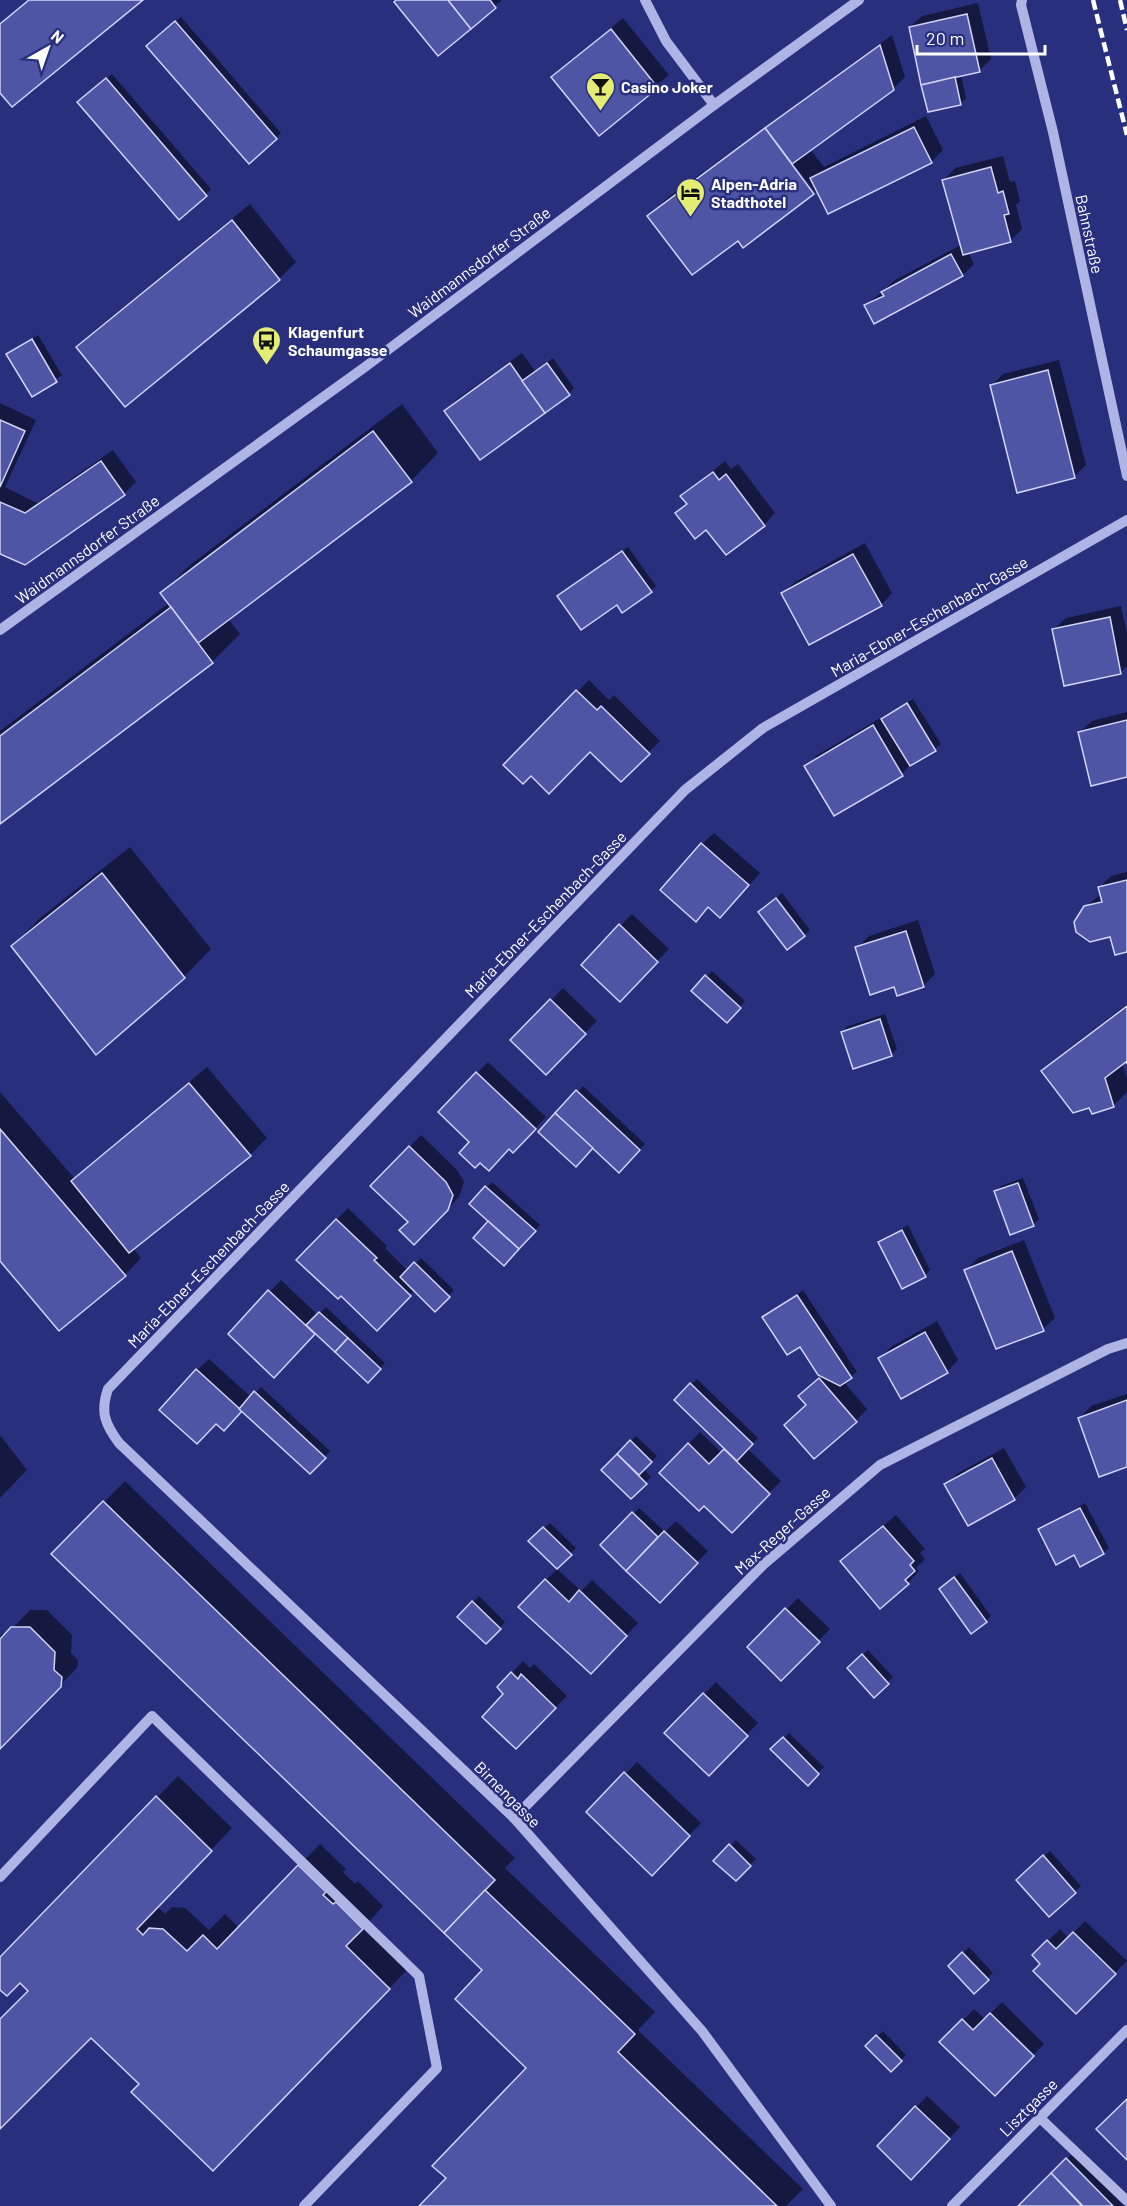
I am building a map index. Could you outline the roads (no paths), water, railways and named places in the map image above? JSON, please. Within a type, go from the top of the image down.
[{"type":"street","points":[[645,0],[666,40],[714,105]]},
{"type":"street","name":"Waidmannsdorfer Straße","points":[[0,630],[365,367],[714,105],[859,0]]},
{"type":"street","name":"Bahnstraße","points":[[1022,0],[1021,5],[1053,132],[1127,476]]},
{"type":"street","name":"Maria-Ebner-Eschenbach-Gasse","points":[[119,1443],[105,1424],[103,1404],[108,1389],[685,790],[763,728],[1127,520]]},
{"type":"street","name":"Max-Reger-Gasse","points":[[514,1818],[763,1565],[880,1465],[1108,1349],[1127,1342]]},
{"type":"street","name":"Birnengasse","points":[[119,1443],[514,1818],[702,2031],[831,2206]]},
{"type":"street","points":[[0,1877],[152,1716],[419,1977],[437,2068],[304,2206]]},
{"type":"street","name":"Lisztgasse","points":[[952,2206],[1127,2031]]},
{"type":"street","points":[[1040,2117],[1127,2201]]},
{"type":"railway","points":[[1093,0],[1127,135]]},
{"type":"railway","points":[[1120,0],[1127,30]]},
{"type":"place","name":"Casino Joker","points":[[600,112]]},
{"type":"place","name":"Alpen-Adria Stadthotel","points":[[690,218]]},
{"type":"place","name":"Klagenfurt Schaumgasse","points":[[267,366]]}]
